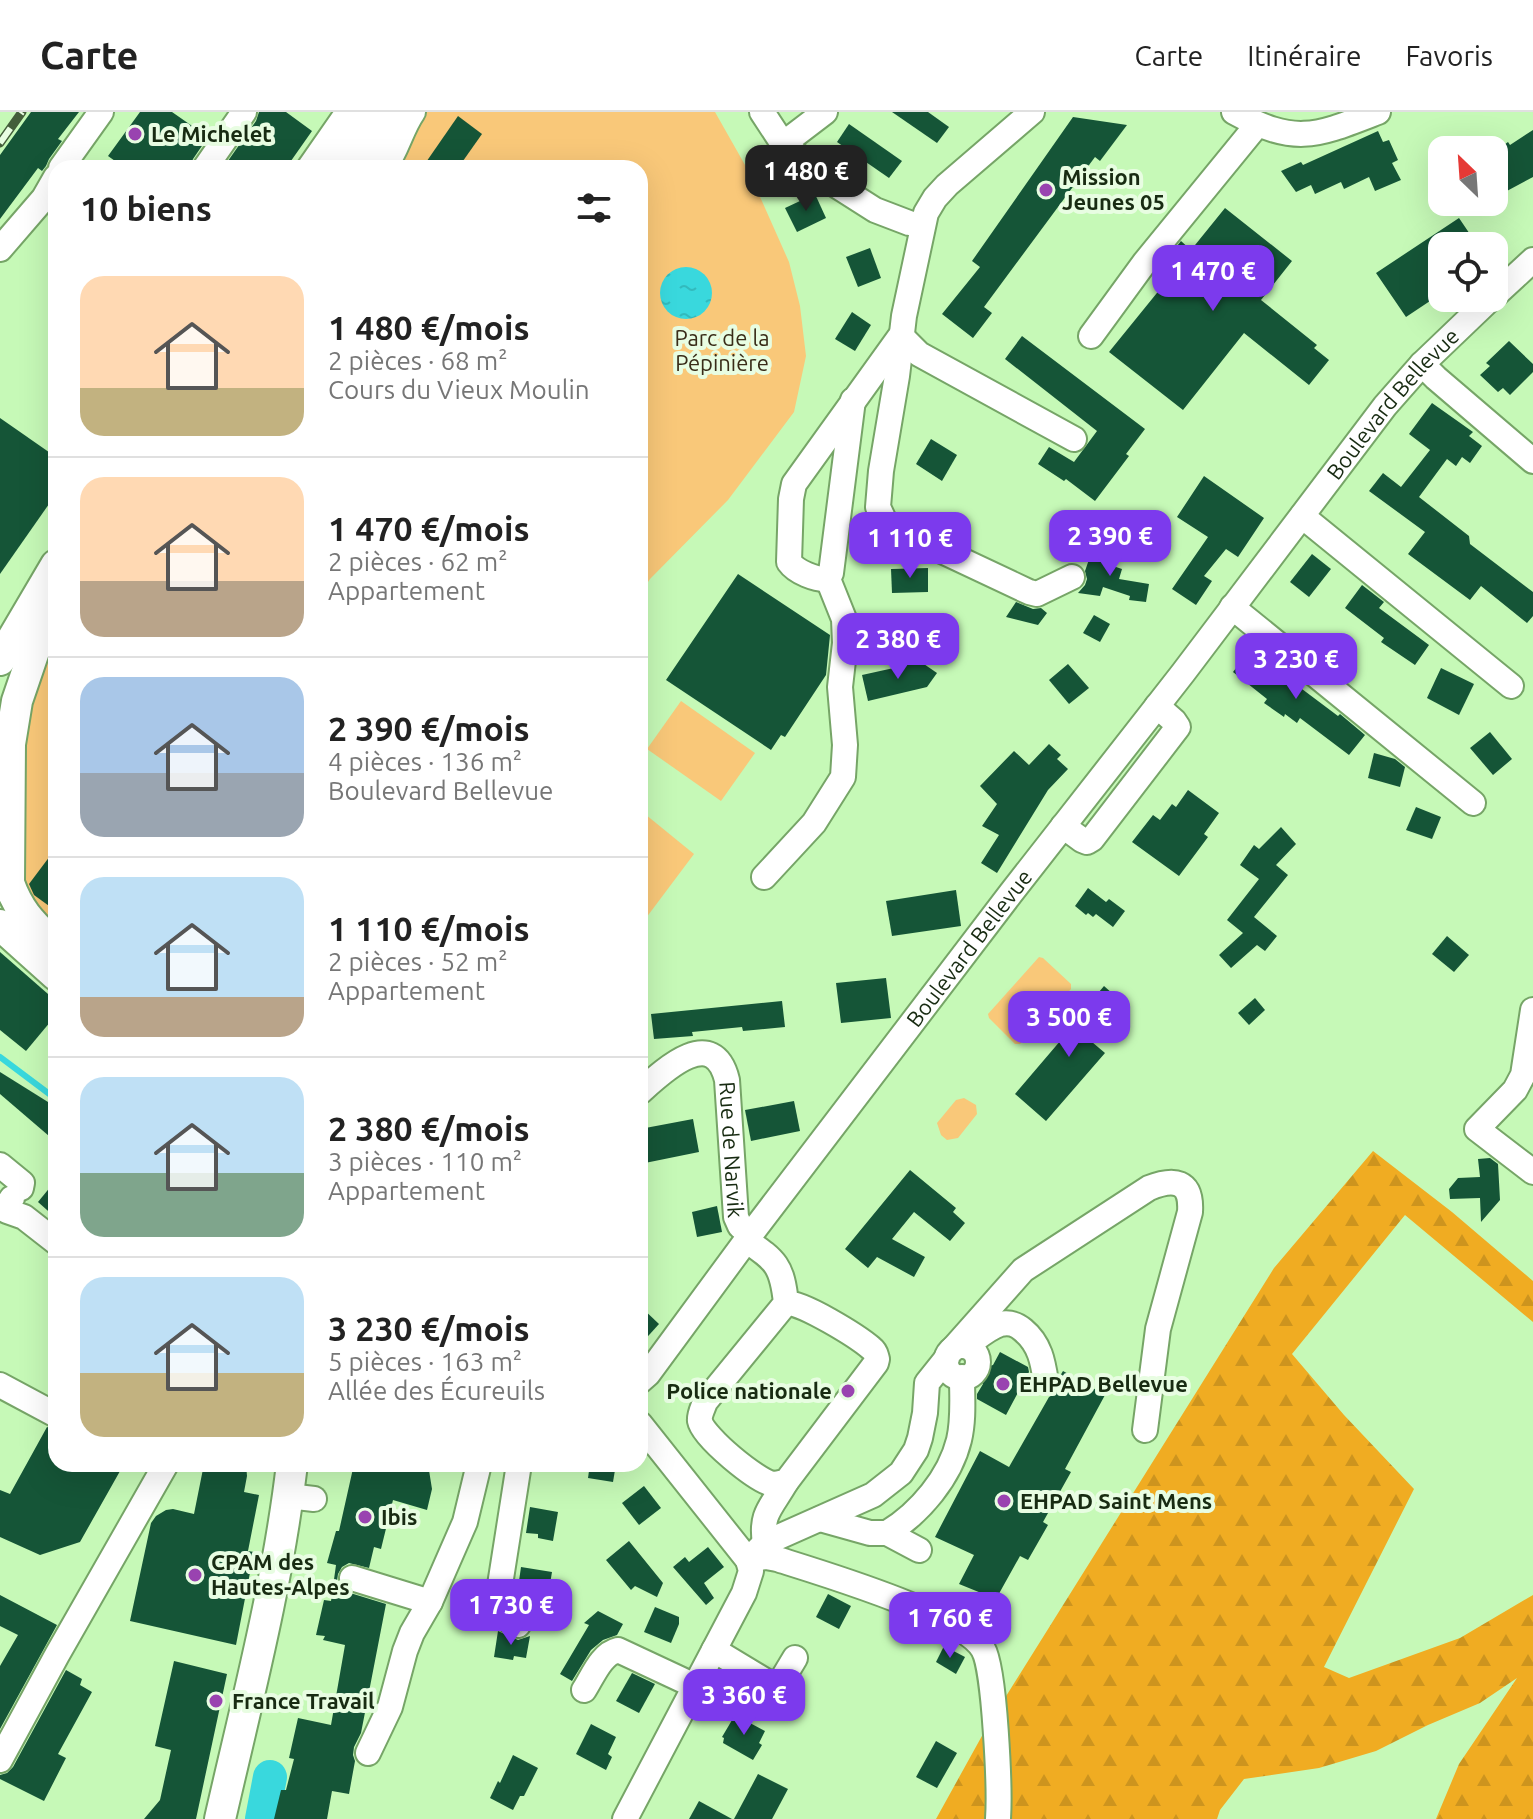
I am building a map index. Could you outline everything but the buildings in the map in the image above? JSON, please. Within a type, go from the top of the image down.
[{"type":"main road","points":[[334,160],[368,112]]},
{"type":"main road","points":[[360,160],[393,112]]},
{"type":"main road","points":[[0,660],[48,579]]},
{"type":"main road","points":[[0,698],[48,615]]},
{"type":"main road","points":[[48,617],[17,701],[11,736],[8,846],[9,883],[16,902],[24,915],[48,939]]},
{"type":"main road","points":[[0,907],[48,954]]},
{"type":"main road","points":[[0,925],[48,968]]},
{"type":"main road","points":[[220,1819],[267,1614],[301,1497],[294,1472]]},
{"type":"street","points":[[72,160],[101,112]]},
{"type":"street","points":[[211,160],[244,112]]},
{"type":"street","points":[[315,160],[348,112]]},
{"type":"street","points":[[390,160],[413,112]]},
{"type":"street","points":[[762,112],[783,144],[831,182],[875,210],[922,225]]},
{"type":"street","points":[[783,144],[825,112]]},
{"type":"street","points":[[1032,112],[947,185],[926,213],[901,336],[878,507],[891,527],[1037,594],[1072,577]]},
{"type":"street","points":[[1234,112],[1257,125],[1291,134],[1316,134],[1378,112]]},
{"type":"street","points":[[1091,336],[1145,262],[1257,125]]},
{"type":"street","points":[[0,249],[48,194]]},
{"type":"street","name":"Boulevard Bellevue","points":[[1508,283],[1533,260]]},
{"type":"street","name":"Boulevard Bellevue","points":[[648,1371],[1385,406],[1422,364],[1477,312]]},
{"type":"street","points":[[828,579],[822,580],[794,569],[789,562],[792,494],[799,476],[901,336]]},
{"type":"street","points":[[901,336],[919,354],[1074,439]]},
{"type":"street","points":[[1422,364],[1533,461]]},
{"type":"street","points":[[764,877],[814,823],[843,777],[845,745],[840,687],[845,643],[844,619],[828,579],[853,400]]},
{"type":"street","points":[[1302,516],[1511,686]]},
{"type":"street","points":[[1232,607],[1473,803]]},
{"type":"street","points":[[1533,1010],[1523,1075],[1515,1090],[1477,1129],[1533,1172]]},
{"type":"street","name":"Rue de Narvik","points":[[648,1085],[665,1069],[688,1056],[709,1055],[721,1064],[727,1080],[736,1217],[748,1237]]},
{"type":"street","points":[[0,1165],[22,1183],[5,1205],[7,1211],[24,1217],[48,1236]]},
{"type":"street","points":[[756,1552],[873,1495],[901,1473],[920,1438],[927,1383],[1023,1270],[1149,1188],[1171,1181],[1179,1184],[1189,1195],[1190,1212],[1158,1329],[1145,1430]]},
{"type":"street","points":[[748,1237],[774,1260],[786,1303],[705,1402],[700,1418],[705,1431],[733,1458],[769,1483],[786,1482]]},
{"type":"street","points":[[625,1819],[749,1581],[764,1518],[786,1482],[876,1363],[872,1348],[796,1303],[786,1303]]},
{"type":"street","points":[[887,1533],[923,1503],[948,1466],[959,1439],[962,1377],[950,1372],[946,1363],[955,1351],[992,1327],[1002,1323],[1017,1325],[1035,1341],[1042,1357],[1046,1382]]},
{"type":"street","points":[[0,1385],[48,1411]]},
{"type":"street","points":[[648,1433],[756,1552],[922,1610],[977,1641],[987,1657],[991,1676],[998,1819]]},
{"type":"street","points":[[0,1760],[153,1472]]},
{"type":"street","points":[[368,1753],[390,1707],[412,1633],[430,1602],[465,1522],[477,1472]]},
{"type":"street","points":[[518,1472],[497,1604],[501,1616],[518,1625]]},
{"type":"street","points":[[820,1519],[870,1533],[887,1533],[919,1550]]},
{"type":"street","points":[[352,1578],[430,1602]]},
{"type":"street","points":[[584,1690],[604,1658],[618,1650],[695,1686]]},
{"type":"street","points":[[714,1650],[777,1688],[795,1658]]},
{"type":"green space","name":"Parc de la Pépinière","points":[[425,112],[715,112],[749,172],[789,262],[800,306],[806,356],[794,412],[728,500],[648,582],[648,160],[390,160]]},
{"type":"green space","points":[[48,644],[48,918],[14,891],[25,691]]},
{"type":"green space","points":[[681,701],[755,753],[721,801],[648,748]]},
{"type":"green space","points":[[648,817],[694,854],[648,915]]},
{"type":"green space","points":[[1039,957],[1071,984],[1071,989],[1020,1044],[1015,1044],[988,1014]]},
{"type":"green space","points":[[964,1098],[976,1105],[977,1114],[958,1138],[947,1140],[941,1135],[937,1123],[956,1100]]},
{"type":"green space","points":[[1373,1151],[1452,1212],[1533,1281],[1533,1322],[1405,1215],[1292,1354],[1414,1489],[1324,1667],[1349,1678],[1460,1638],[1533,1595],[1533,1819],[1436,1819],[1459,1764],[1517,1678],[1480,1703],[1376,1751],[1319,1768],[1244,1779],[1220,1810],[1217,1819],[936,1819],[988,1725],[1274,1268]]},
{"type":"water","points":[[686,267],[704,275],[712,293],[704,311],[686,319],[668,311],[660,293],[668,275]]},
{"type":"waterway","points":[[0,1057],[48,1093]]},
{"type":"waterway","points":[[262,1819],[270,1777]]},
{"type":"railway","points":[[0,143],[22,112]]},
{"type":"place","name":"Le Michelet","points":[[135,134]]},
{"type":"place","name":"Mission Jeunes 05","points":[[1046,190]]},
{"type":"place","name":"EHPAD Bellevue","points":[[1003,1384]]},
{"type":"place","name":"Police nationale","points":[[848,1391]]},
{"type":"place","name":"EHPAD Saint Mens","points":[[1004,1501]]},
{"type":"place","name":"Ibis","points":[[365,1517]]},
{"type":"place","name":"CPAM des Hautes-Alpes","points":[[195,1575]]},
{"type":"place","name":"France Travail","points":[[216,1701]]}]
